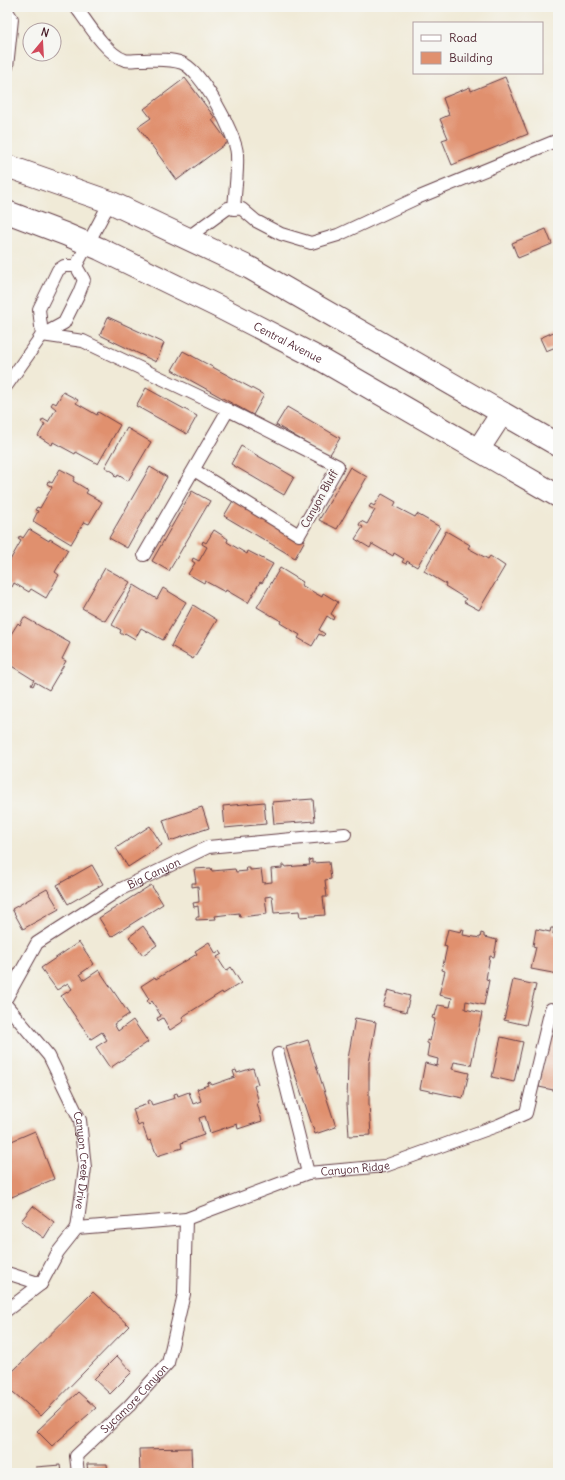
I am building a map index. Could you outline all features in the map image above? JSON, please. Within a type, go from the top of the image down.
[{"type":"main road","points":[[7,166],[110,202],[250,268],[558,445]]},
{"type":"main road","name":"Central Avenue","points":[[7,212],[88,244],[217,306],[322,360],[558,496]]},
{"type":"main road","points":[[478,450],[502,413]]},
{"type":"lane","points":[[76,7],[102,42],[116,55],[125,60],[169,60],[183,63],[196,74],[222,113],[233,135],[237,153],[234,208]]},
{"type":"lane","points":[[7,11],[12,19],[7,67]]},
{"type":"lane","points":[[187,238],[228,208],[234,208],[242,209],[256,221],[281,234],[311,243],[338,235],[417,198],[558,140]]},
{"type":"lane","points":[[76,266],[110,202]]},
{"type":"lane","points":[[42,335],[38,309],[58,270],[64,266],[76,266]]},
{"type":"lane","points":[[7,385],[42,335],[64,323],[84,280],[76,266]]},
{"type":"lane","name":"Canyon Bluff","points":[[42,335],[83,340],[228,410],[338,466],[299,535],[194,470]]},
{"type":"lane","points":[[144,555],[228,410]]},
{"type":"lane","name":"Big Canyon","points":[[7,997],[37,943],[119,890],[208,847],[345,834]]},
{"type":"lane","name":"Canyon Creek Drive","points":[[7,1006],[49,1056],[80,1120],[85,1168],[77,1228]]},
{"type":"lane","name":"Canyon Ridge","points":[[77,1228],[186,1218],[308,1173],[385,1166],[499,1125],[526,1113],[551,1010]]},
{"type":"lane","points":[[278,1054],[308,1173]]},
{"type":"lane","name":"Sycamore Canyon","points":[[78,1473],[76,1456],[129,1406],[168,1363],[184,1294],[186,1218]]},
{"type":"lane","points":[[7,1310],[41,1284],[58,1252],[77,1228]]},
{"type":"lane","points":[[7,1273],[41,1284]]},
{"type":"building","points":[[505,77],[528,134],[452,165],[442,140],[448,138],[440,119],[449,115],[443,98],[470,87],[471,91]]},
{"type":"building","points":[[185,78],[215,118],[212,120],[228,142],[177,180],[138,127],[151,118],[144,109]]},
{"type":"building","points":[[546,229],[552,244],[518,258],[512,243]]},
{"type":"building","points":[[108,317],[164,343],[156,362],[100,335]]},
{"type":"building","points":[[558,330],[558,346],[546,351],[540,338]]},
{"type":"building","points":[[183,351],[264,395],[253,415],[172,370]]},
{"type":"building","points":[[146,388],[197,416],[187,434],[136,406]]},
{"type":"building","points":[[63,392],[78,400],[76,403],[97,415],[98,412],[120,425],[98,464],[53,442],[52,445],[38,436],[45,424],[41,422],[43,419],[48,422],[56,409],[51,405],[53,402],[56,404]]},
{"type":"building","points":[[287,407],[340,438],[329,456],[276,425]]},
{"type":"building","points":[[127,428],[151,442],[128,481],[118,475],[117,477],[114,476],[115,473],[105,467]]},
{"type":"building","points":[[241,446],[294,477],[284,495],[231,464]]},
{"type":"building","points":[[150,467],[167,477],[127,548],[109,538]]},
{"type":"building","points":[[350,467],[367,477],[337,529],[319,520]]},
{"type":"building","points":[[60,469],[75,477],[73,481],[88,490],[86,493],[102,502],[89,524],[84,522],[71,544],[33,521],[38,511],[35,510],[37,507],[40,508],[52,487],[47,484],[48,481],[52,483]]},
{"type":"building","points":[[192,491],[210,501],[169,571],[152,561]]},
{"type":"building","points":[[382,494],[396,502],[394,506],[415,517],[417,514],[440,527],[417,567],[407,561],[406,564],[402,562],[404,559],[394,553],[393,556],[372,544],[370,548],[355,539],[363,527],[359,525],[361,521],[367,524],[375,510],[369,507],[371,504],[374,506]]},
{"type":"building","points":[[234,499],[305,540],[295,558],[224,516]]},
{"type":"building","points":[[29,529],[68,550],[55,572],[59,575],[46,598],[31,589],[29,592],[14,583],[12,587],[7,584],[7,561],[9,562],[21,541],[18,539],[20,536],[23,538]]},
{"type":"building","points":[[214,530],[228,539],[227,542],[247,554],[248,551],[273,564],[262,583],[260,582],[248,603],[226,590],[225,592],[188,574],[195,563],[192,561],[193,558],[199,561],[207,547],[202,544],[203,541],[206,543]]},
{"type":"building","points":[[446,531],[470,545],[468,548],[488,559],[490,556],[505,566],[479,610],[464,602],[466,599],[445,586],[446,584],[424,571]]},
{"type":"building","points":[[105,568],[130,582],[105,621],[82,608]]},
{"type":"building","points":[[280,568],[303,582],[301,585],[322,597],[323,593],[338,602],[331,614],[334,616],[333,620],[327,616],[319,630],[325,634],[323,636],[319,634],[312,646],[298,638],[300,635],[280,623],[281,621],[257,607]]},
{"type":"building","points":[[134,585],[157,599],[163,588],[186,602],[163,640],[141,628],[135,639],[125,633],[123,635],[120,633],[121,630],[112,625]]},
{"type":"building","points":[[193,605],[217,620],[193,659],[171,646]]},
{"type":"building","points":[[24,617],[70,643],[62,659],[66,661],[49,690],[35,682],[33,686],[31,685],[34,680],[10,665],[7,670],[7,638],[8,639],[18,623],[20,625]]},
{"type":"building","points":[[313,799],[315,821],[274,824],[272,802]]},
{"type":"building","points":[[264,802],[266,824],[225,828],[223,806]]},
{"type":"building","points":[[202,807],[209,828],[170,841],[163,820]]},
{"type":"building","points":[[150,826],[162,845],[128,867],[116,848]]},
{"type":"building","points":[[312,859],[312,863],[329,862],[331,879],[325,880],[327,897],[323,897],[325,915],[300,917],[299,911],[274,913],[272,896],[265,897],[267,914],[240,917],[239,913],[215,916],[216,919],[196,920],[196,917],[199,917],[198,906],[194,907],[193,903],[199,902],[198,886],[192,887],[192,883],[196,883],[194,869],[211,868],[212,871],[235,869],[236,872],[247,871],[246,868],[250,868],[250,870],[261,869],[263,883],[272,882],[271,869],[282,868],[282,865],[285,865],[285,867],[310,865],[309,860]]},
{"type":"building","points":[[92,865],[103,884],[68,904],[57,885]]},
{"type":"building","points":[[151,885],[163,904],[111,937],[99,918]]},
{"type":"building","points":[[47,889],[59,909],[23,929],[12,909]]},
{"type":"building","points":[[143,926],[157,945],[143,955],[129,937]]},
{"type":"building","points":[[551,928],[554,928],[553,934],[558,935],[558,974],[531,969],[536,947],[533,946],[536,929],[550,932]]},
{"type":"building","points":[[448,929],[461,932],[462,929],[464,930],[463,935],[480,938],[481,933],[484,934],[484,937],[497,940],[494,957],[490,956],[486,979],[489,980],[484,1005],[466,1001],[465,1009],[482,1013],[471,1065],[454,1062],[452,1069],[469,1073],[463,1098],[420,1089],[425,1063],[437,1066],[438,1059],[427,1056],[429,1044],[427,1043],[427,1040],[430,1041],[435,1019],[432,1018],[433,1015],[435,1016],[438,1005],[450,1007],[452,998],[439,995],[445,971],[442,970],[447,947],[444,946]]},
{"type":"building","points":[[79,942],[94,964],[80,974],[84,980],[99,970],[129,1014],[114,1024],[118,1031],[133,1020],[148,1042],[110,1068],[96,1047],[107,1040],[102,1032],[91,1039],[61,996],[72,989],[68,983],[57,990],[41,968]]},
{"type":"building","points":[[209,942],[216,954],[220,951],[222,954],[217,957],[226,971],[231,967],[241,983],[223,994],[222,992],[182,1017],[184,1021],[170,1030],[163,1018],[158,1021],[157,1018],[161,1016],[152,1001],[149,1004],[147,1001],[149,999],[141,986],[155,977],[156,979],[197,954],[195,951]]},
{"type":"building","points":[[513,980],[536,985],[526,1025],[504,1020]]},
{"type":"building","points":[[388,990],[410,996],[406,1012],[383,1006]]},
{"type":"building","points":[[558,1007],[558,1030],[553,1028]]},
{"type":"building","points":[[355,1018],[376,1022],[369,1063],[371,1135],[349,1136],[347,1104],[348,1059]]},
{"type":"building","points":[[550,1036],[558,1038],[558,1091],[539,1087]]},
{"type":"building","points":[[501,1037],[523,1042],[514,1082],[492,1077]]},
{"type":"building","points":[[308,1040],[336,1127],[315,1134],[286,1047]]},
{"type":"building","points":[[253,1068],[258,1084],[254,1086],[259,1102],[257,1103],[262,1121],[238,1129],[237,1124],[210,1133],[205,1116],[199,1118],[204,1135],[181,1143],[182,1148],[157,1156],[151,1140],[148,1141],[142,1124],[138,1126],[133,1109],[148,1104],[147,1101],[150,1100],[152,1105],[175,1098],[174,1094],[177,1093],[178,1096],[189,1092],[193,1104],[201,1101],[197,1089],[208,1085],[207,1083],[210,1082],[212,1085],[235,1077],[233,1071],[236,1070],[237,1073]]},
{"type":"building","points":[[35,1131],[54,1179],[7,1199],[7,1143]]},
{"type":"building","points":[[33,1206],[54,1222],[44,1238],[21,1221]]},
{"type":"building","points":[[93,1292],[129,1326],[41,1416],[7,1387],[7,1377]]},
{"type":"building","points":[[117,1356],[132,1372],[110,1394],[94,1379]]},
{"type":"building","points":[[78,1392],[96,1408],[52,1446],[37,1431]]},
{"type":"building","points":[[191,1448],[192,1473],[140,1473],[139,1449]]},
{"type":"building","points":[[87,1464],[107,1464],[108,1473],[88,1473]]},
{"type":"building","points":[[60,1465],[61,1473],[37,1473],[36,1467]]}]
